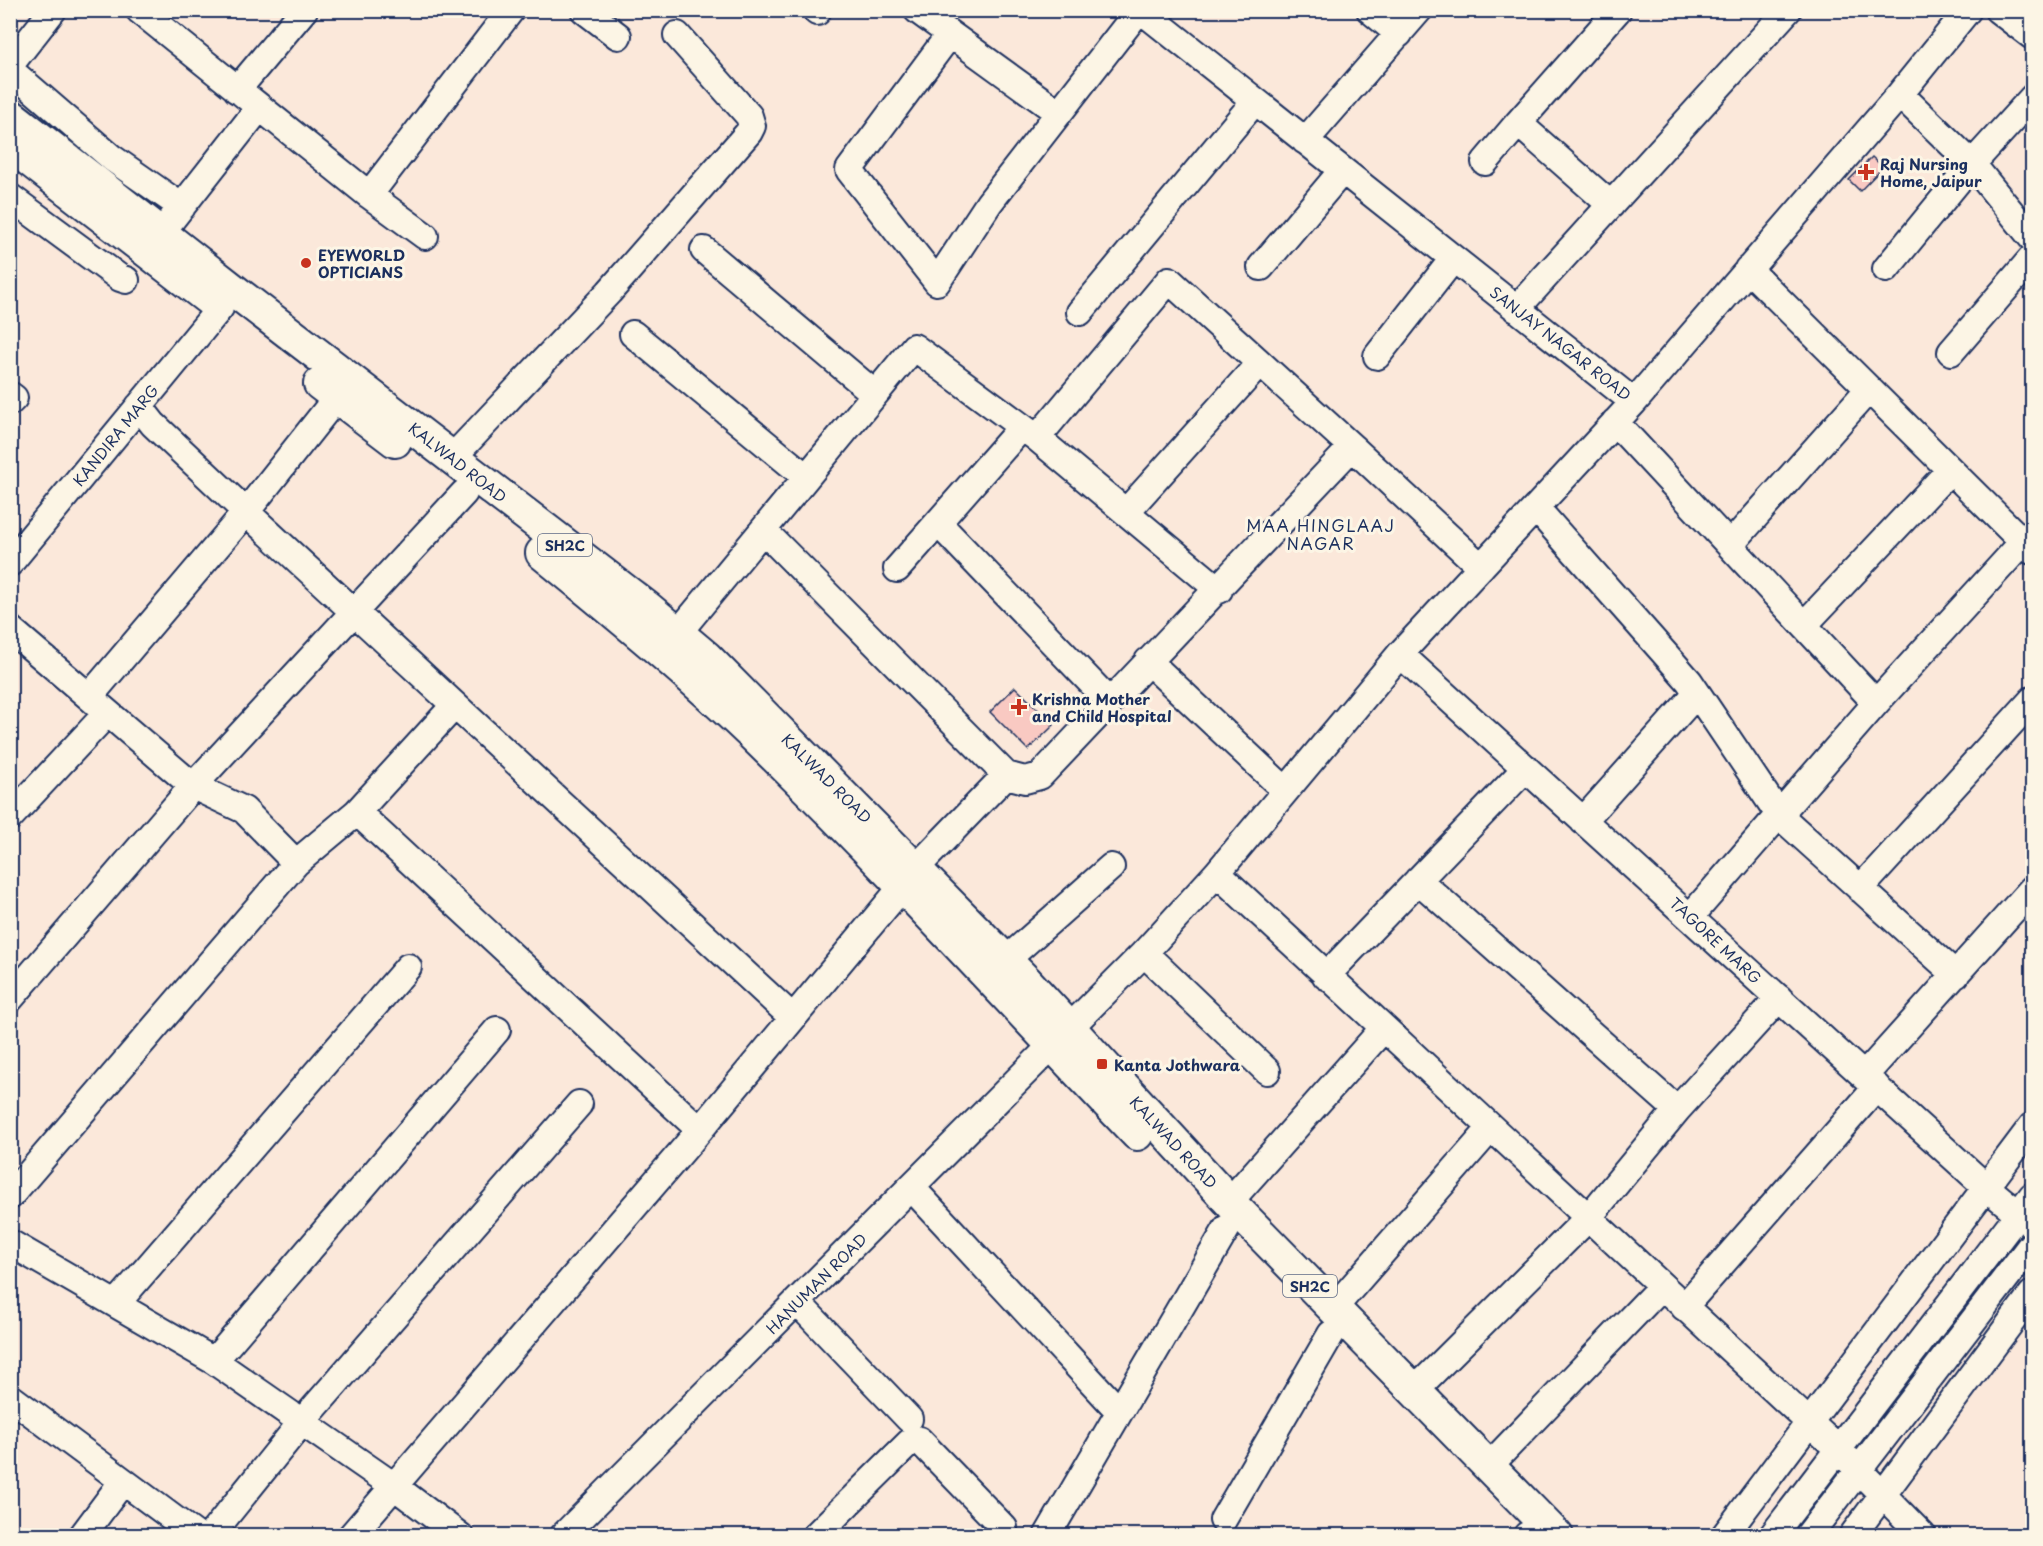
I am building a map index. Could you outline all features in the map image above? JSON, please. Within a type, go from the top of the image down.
[{"type":"main road","name":"KALWAD ROAD","points":[[10,115],[160,233],[219,297],[337,397],[562,569],[696,666]]},
{"type":"main road","name":"KALWAD ROAD","points":[[10,145],[219,297],[452,458],[678,633],[696,666],[762,744],[909,878],[1005,960],[1062,1038]]},
{"type":"main road","name":"KALWAD ROAD","points":[[909,878],[1332,1322],[1527,1535]]},
{"type":"main road","name":"KALWAD ROAD","points":[[1332,1322],[1413,1392],[1557,1536]]},
{"type":"street","points":[[10,65],[53,10]]},
{"type":"street","points":[[139,10],[369,195],[425,237]]},
{"type":"street","points":[[237,90],[304,10]]},
{"type":"street","points":[[369,195],[511,10]]},
{"type":"street","points":[[584,10],[618,36]]},
{"type":"street","points":[[917,10],[1059,113]]},
{"type":"street","points":[[950,34],[849,170],[937,282],[989,203],[1140,10]]},
{"type":"street","name":"SANJAY NAGAR ROAD","points":[[1140,10],[1634,402],[1900,94],[1968,10]]},
{"type":"street","points":[[1370,10],[1399,34]]},
{"type":"street","points":[[1305,141],[1419,10]]},
{"type":"street","points":[[1485,162],[1617,10]]},
{"type":"street","points":[[1516,309],[1788,10]]},
{"type":"street","points":[[1998,10],[2032,36]]},
{"type":"street","points":[[452,458],[609,292],[749,132],[752,126],[749,116],[677,35]]},
{"type":"street","points":[[10,70],[112,158],[182,207]]},
{"type":"street","points":[[1900,94],[1972,164],[2032,238]]},
{"type":"street","points":[[1886,269],[1972,164],[2032,98]]},
{"type":"street","points":[[1080,312],[1255,101]]},
{"type":"street","points":[[160,233],[260,108]]},
{"type":"street","points":[[1518,123],[1611,205]]},
{"type":"street","points":[[1261,267],[1342,171]]},
{"type":"street","points":[[10,197],[120,278],[126,280]]},
{"type":"street","points":[[704,250],[875,394]]},
{"type":"street","points":[[1951,352],[2032,258]]},
{"type":"street","points":[[1377,356],[1453,259]]},
{"type":"street","points":[[1691,916],[1876,703],[2028,547],[1748,269]]},
{"type":"street","points":[[897,569],[1029,432],[1169,280],[1480,567]]},
{"type":"street","name":"KANDIRA MARG","points":[[10,563],[139,406],[219,297]]},
{"type":"street","points":[[633,334],[806,477]]},
{"type":"street","points":[[678,633],[914,347],[1029,432],[1219,590]]},
{"type":"street","points":[[1126,513],[1259,364]]},
{"type":"street","points":[[1730,546],[1869,389]]},
{"type":"street","points":[[10,395],[14,398],[10,402]]},
{"type":"street","points":[[90,696],[246,512],[337,397]]},
{"type":"street","name":"HANUMAN ROAD","points":[[563,1536],[1062,1038],[1144,953],[1217,873],[1400,654],[1634,402]]},
{"type":"street","points":[[139,406],[153,424],[246,512],[793,1018]]},
{"type":"street","points":[[1615,422],[1876,703]]},
{"type":"street","points":[[763,530],[1006,775],[1025,780],[1040,776],[1109,701],[1219,590],[1352,447]]},
{"type":"street","points":[[1804,625],[1950,470]]},
{"type":"street","points":[[10,999],[194,786],[464,493]]},
{"type":"street","points":[[1536,508],[1697,693],[1780,816],[1956,975]]},
{"type":"street","points":[[939,524],[1109,701]]},
{"type":"street","points":[[10,629],[194,786],[244,810],[296,863]]},
{"type":"street","name":"TAGORE MARG","points":[[1400,654],[1986,1186],[2028,1212]]},
{"type":"street","points":[[1148,661],[1285,790]]},
{"type":"street","points":[[1583,821],[1697,693]]},
{"type":"street","points":[[1860,889],[2032,700]]},
{"type":"street","points":[[10,1196],[296,863],[357,812],[454,706]]},
{"type":"street","points":[[10,817],[97,724]]},
{"type":"street","points":[[1326,976],[1526,768]]},
{"type":"street","points":[[351,1536],[700,1130],[909,878],[1006,775]]},
{"type":"street","points":[[357,812],[700,1130]]},
{"type":"street","points":[[1005,960],[1111,867]]},
{"type":"street","points":[[1217,873],[1838,1449],[1923,1536]]},
{"type":"street","points":[[1418,880],[1677,1110]]},
{"type":"street","points":[[1684,1307],[1871,1082],[1956,975],[2032,889]]},
{"type":"street","points":[[1144,953],[1267,1071]]},
{"type":"street","points":[[117,1303],[408,967]]},
{"type":"street","points":[[1413,1392],[1588,1218],[1677,1110],[1779,998]]},
{"type":"street","points":[[1047,1536],[1228,1215],[1383,1029]]},
{"type":"street","points":[[214,1361],[497,1030]]},
{"type":"street","points":[[210,1536],[301,1424],[579,1104]]},
{"type":"street","points":[[1724,1536],[1808,1421],[2032,1126]]},
{"type":"street","points":[[1223,1520],[1332,1322],[1491,1128]]},
{"type":"street","points":[[912,1188],[1118,1410]]},
{"type":"street","points":[[1772,1536],[1838,1449],[2028,1212]]},
{"type":"street","points":[[10,1243],[214,1361],[301,1424],[394,1485],[460,1536]]},
{"type":"street","points":[[1808,1536],[2032,1244]]},
{"type":"street","points":[[1489,1466],[1662,1286]]},
{"type":"street","points":[[1852,1536],[2032,1294]]},
{"type":"street","points":[[797,1302],[909,1419]]},
{"type":"street","points":[[10,1397],[196,1536]]},
{"type":"street","points":[[815,1536],[909,1442],[919,1440],[1006,1533]]},
{"type":"street","points":[[82,1536],[123,1481]]},
{"type":"building","points":[[1872,157],[1883,167],[1860,191],[1849,180]]},
{"type":"building","points":[[1015,687],[1054,725],[1028,750],[990,712]]},
{"type":"place","name":"Raj Nursing Home, Jaipur","points":[[1866,172]]},
{"type":"place","name":"EYEWORLD OPTICIANS","points":[[306,263]]},
{"type":"place","name":"Krishna Mother and Child Hospital","points":[[1019,707]]},
{"type":"place","name":"Kanta Jothwara","points":[[1102,1064]]},
{"type":"district","name":"MAA HINGLAAJ NAGAR","points":[[1321,534]]}]
